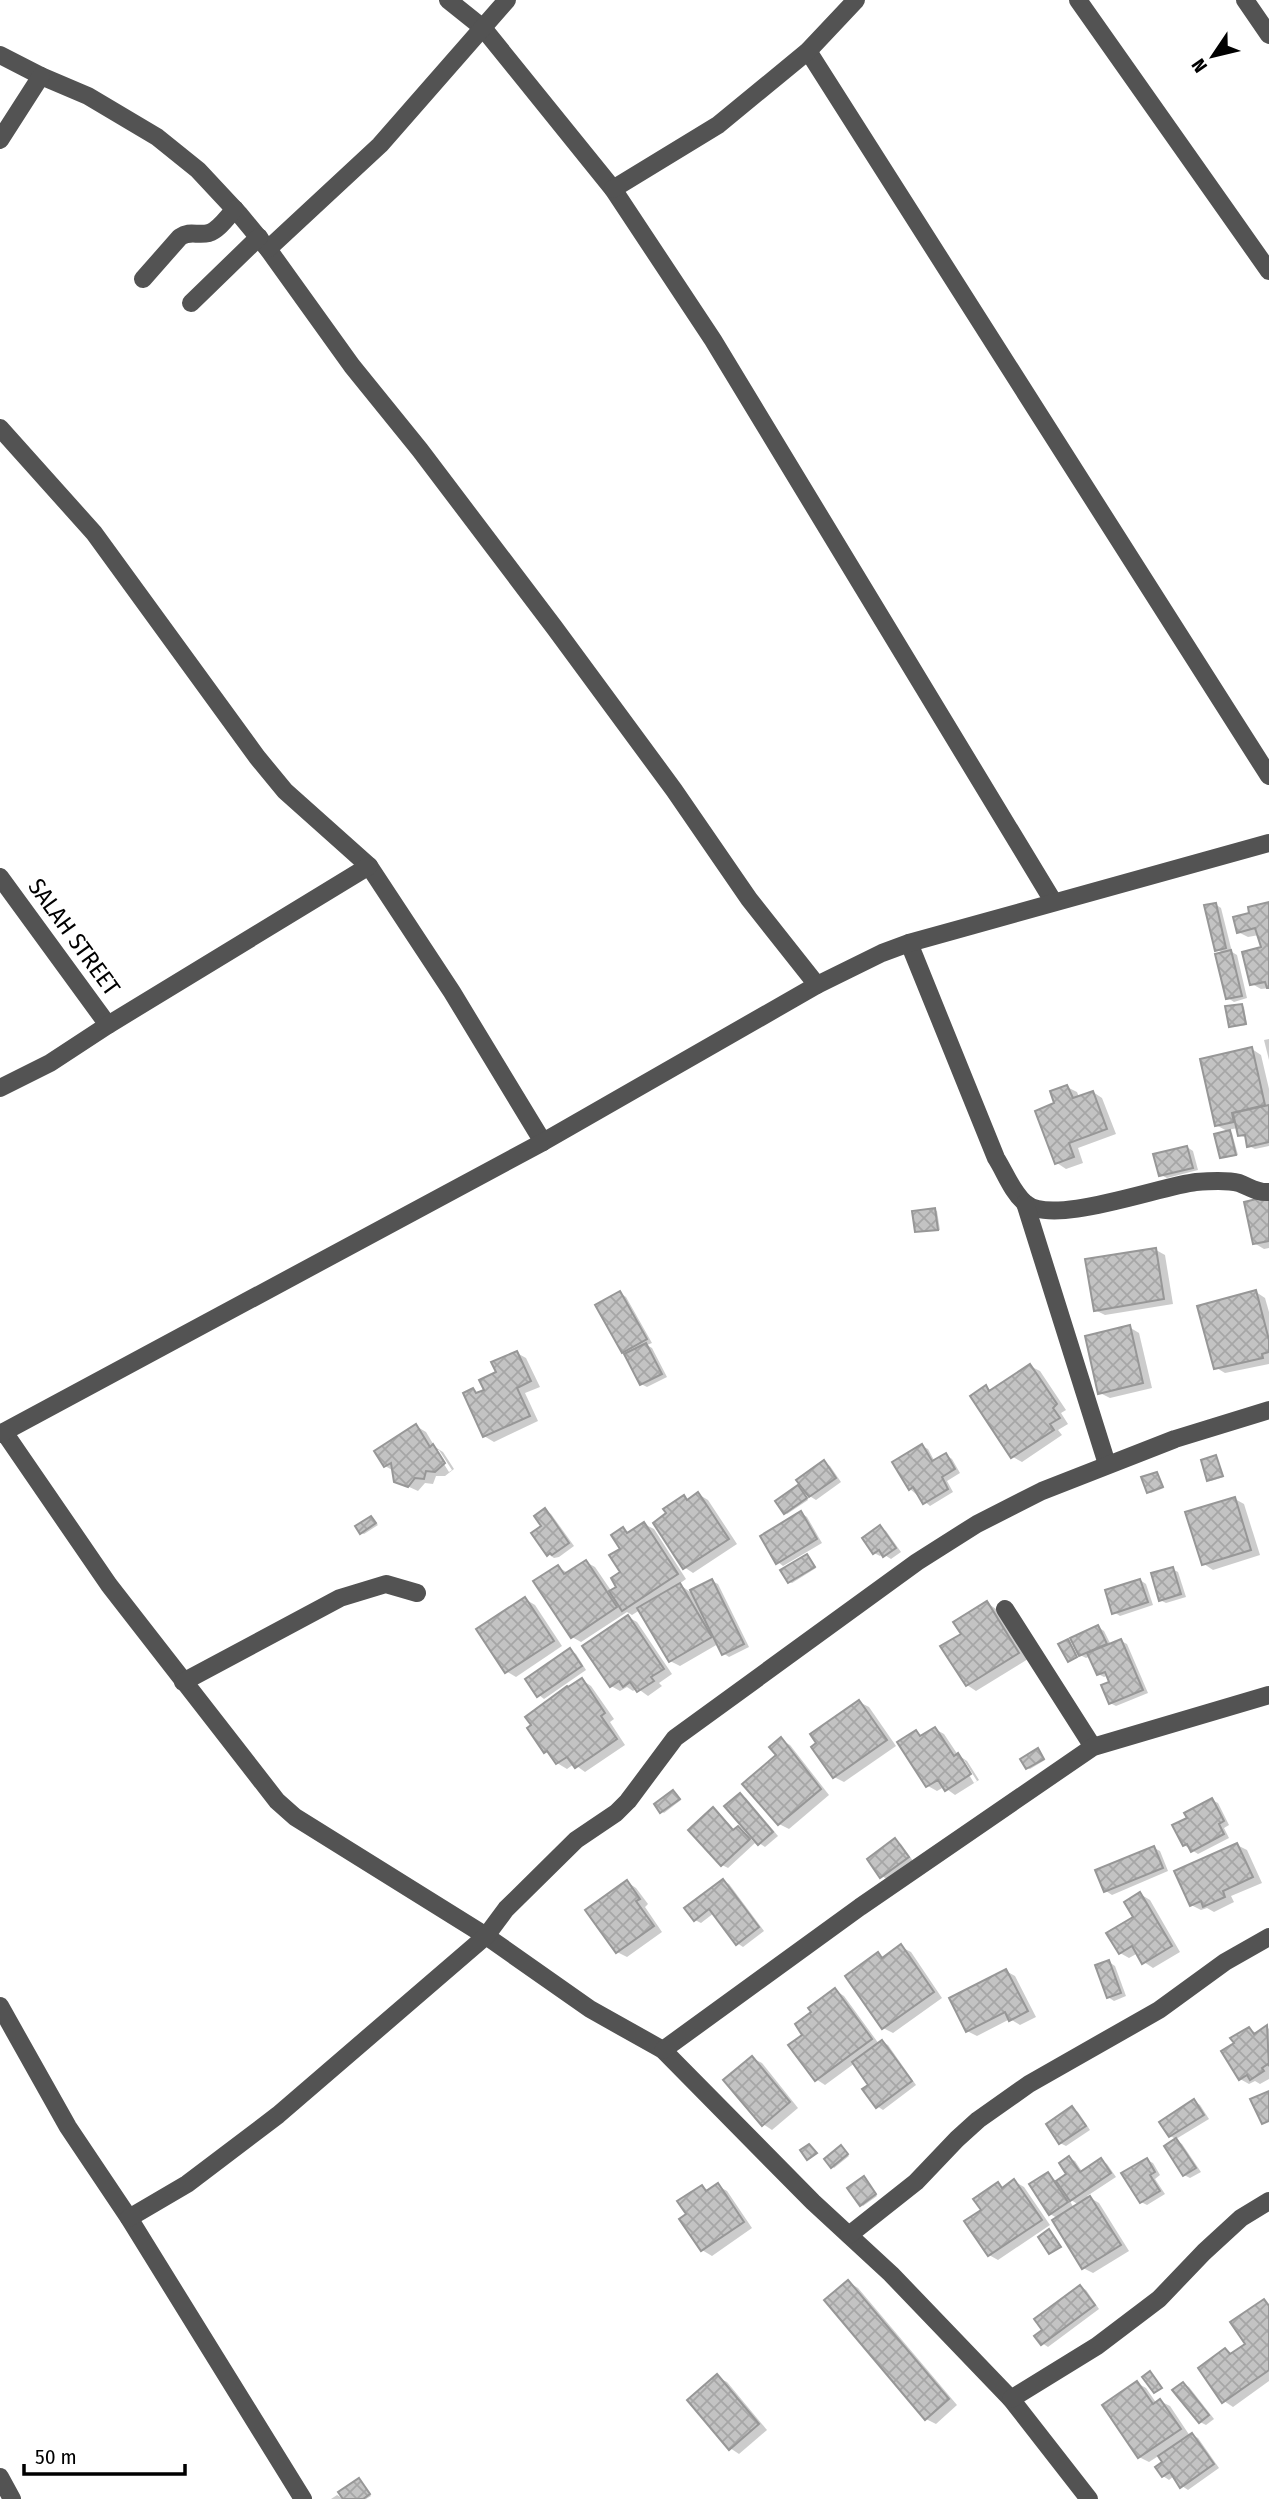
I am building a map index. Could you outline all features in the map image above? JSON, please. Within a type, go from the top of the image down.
[{"type":"street","points":[[448,0],[483,27],[613,189],[713,340],[1053,901]]},
{"type":"street","points":[[191,303],[380,145],[507,0]]},
{"type":"street","points":[[613,189],[718,125],[808,51],[856,0]]},
{"type":"street","points":[[1078,0],[1269,271]]},
{"type":"street","points":[[1245,0],[1269,35]]},
{"type":"street","points":[[808,51],[1269,776]]},
{"type":"street","points":[[0,55],[88,96],[157,137],[198,170],[235,209],[263,243],[352,366],[420,450],[554,627],[674,790],[749,899],[817,985]]},
{"type":"street","points":[[0,140],[41,76]]},
{"type":"street","points":[[143,279],[180,237],[187,232],[201,234],[214,230],[235,209]]},
{"type":"street","points":[[0,428],[94,533],[257,757],[285,791],[369,866],[452,992],[543,1142]]},
{"type":"street","points":[[1089,2499],[1011,2399],[891,2274],[813,2202],[663,2050],[590,2009],[486,1936],[295,1817],[278,1801],[109,1584],[2,1433],[543,1142],[817,985],[882,953],[1053,901],[1269,843]]},
{"type":"street","points":[[0,1088],[50,1063],[369,866]]},
{"type":"street","name":"SALAH STREET","points":[[0,877],[108,1025]]},
{"type":"street","points":[[909,943],[996,1158],[1025,1203],[1107,1464]]},
{"type":"street","points":[[1025,1203],[1035,1209],[1047,1211],[1087,1208],[1197,1182],[1236,1182],[1260,1192],[1269,1192]]},
{"type":"street","points":[[129,2218],[187,2184],[235,2149],[486,1936],[506,1909],[576,1840],[616,1813],[675,1738],[917,1562],[977,1524],[1042,1491],[1175,1439],[1269,1410]]},
{"type":"street","points":[[183,1682],[340,1598],[386,1584],[417,1594]]},
{"type":"street","points":[[1005,1609],[1093,1747]]},
{"type":"street","points":[[663,2050],[860,1908],[1093,1747],[1269,1695]]},
{"type":"street","points":[[849,2235],[916,2182],[978,2120],[1029,2084],[1159,2010],[1224,1962],[1269,1937]]},
{"type":"street","points":[[0,2006],[68,2127],[129,2218],[303,2499]]},
{"type":"street","points":[[1011,2399],[1097,2346],[1159,2299],[1241,2218],[1269,2201]]},
{"type":"street","points":[[0,2477],[12,2499]]},
{"type":"building","points":[[1269,902],[1267,988],[1265,982],[1250,985],[1242,952],[1261,947],[1255,928],[1237,933],[1233,917],[1249,913],[1248,907]]},
{"type":"building","points":[[1216,903],[1226,948],[1215,951],[1204,905]]},
{"type":"building","points":[[1231,950],[1242,996],[1226,999],[1215,954]]},
{"type":"building","points":[[1242,1004],[1246,1024],[1229,1027],[1225,1006]]},
{"type":"building","points":[[1252,1047],[1265,1105],[1232,1113],[1234,1122],[1215,1126],[1200,1059]]},
{"type":"building","points":[[1067,1085],[1073,1098],[1093,1091],[1107,1129],[1069,1143],[1074,1157],[1055,1164],[1035,1111],[1054,1103],[1050,1091]]},
{"type":"building","points":[[1269,1105],[1269,1142],[1247,1147],[1245,1135],[1238,1136],[1233,1113]]},
{"type":"building","points":[[1230,1130],[1236,1155],[1220,1158],[1214,1134]]},
{"type":"building","points":[[1187,1146],[1193,1168],[1159,1176],[1153,1154]]},
{"type":"building","points":[[1269,1196],[1269,1241],[1253,1244],[1244,1202]]},
{"type":"building","points":[[935,1208],[938,1230],[915,1232],[912,1211]]},
{"type":"building","points":[[1156,1248],[1164,1299],[1094,1311],[1085,1259]]},
{"type":"building","points":[[1256,1290],[1269,1340],[1269,1352],[1262,1354],[1263,1358],[1214,1369],[1197,1306]]},
{"type":"building","points":[[620,1291],[647,1339],[622,1353],[595,1305]]},
{"type":"building","points":[[1130,1325],[1143,1383],[1098,1394],[1085,1336]]},
{"type":"building","points":[[646,1343],[662,1374],[640,1385],[624,1354]]},
{"type":"building","points":[[517,1351],[531,1381],[517,1388],[530,1416],[483,1437],[463,1393],[473,1388],[476,1393],[484,1390],[479,1380],[496,1372],[491,1362]]},
{"type":"building","points":[[1030,1364],[1057,1404],[1053,1408],[1060,1418],[1050,1424],[1054,1430],[1011,1458],[970,1396],[986,1385],[989,1391]]},
{"type":"building","points":[[416,1424],[430,1447],[433,1444],[445,1463],[435,1472],[426,1471],[424,1479],[415,1478],[408,1487],[394,1482],[391,1463],[384,1467],[374,1451]]},
{"type":"building","points":[[922,1444],[932,1461],[946,1453],[955,1469],[942,1477],[948,1489],[923,1504],[913,1487],[909,1490],[892,1462]]},
{"type":"building","points":[[1216,1455],[1223,1476],[1207,1481],[1201,1460]]},
{"type":"building","points":[[824,1460],[836,1478],[809,1497],[796,1480]]},
{"type":"building","points":[[1157,1472],[1163,1487],[1147,1493],[1141,1477]]},
{"type":"building","points":[[798,1485],[807,1498],[784,1514],[775,1501]]},
{"type":"building","points":[[698,1492],[729,1539],[683,1569],[653,1523],[666,1513],[663,1509],[684,1495],[687,1500]]},
{"type":"building","points":[[1235,1497],[1251,1550],[1202,1565],[1185,1512]]},
{"type":"building","points":[[545,1508],[569,1543],[547,1556],[531,1533],[541,1526],[534,1516]]},
{"type":"building","points":[[801,1511],[817,1539],[776,1564],[760,1536]]},
{"type":"building","points":[[371,1516],[376,1523],[360,1534],[355,1526]]},
{"type":"building","points":[[644,1522],[678,1574],[622,1611],[609,1591],[616,1587],[611,1578],[620,1572],[609,1555],[620,1549],[611,1535],[623,1527],[627,1533]]},
{"type":"building","points":[[880,1525],[896,1548],[883,1557],[879,1550],[873,1554],[862,1538]]},
{"type":"building","points":[[807,1554],[815,1567],[788,1583],[780,1570]]},
{"type":"building","points":[[586,1560],[617,1607],[571,1638],[533,1581],[558,1565],[564,1574]]},
{"type":"building","points":[[1173,1567],[1181,1594],[1159,1601],[1151,1573]]},
{"type":"building","points":[[712,1579],[744,1644],[722,1655],[690,1590]]},
{"type":"building","points":[[1140,1579],[1148,1602],[1112,1614],[1105,1590]]},
{"type":"building","points":[[680,1583],[712,1637],[669,1662],[637,1608]]},
{"type":"building","points":[[525,1597],[554,1641],[505,1673],[476,1629]]},
{"type":"building","points":[[987,1601],[1019,1653],[966,1686],[940,1646],[961,1634],[953,1622]]},
{"type":"building","points":[[628,1615],[664,1669],[651,1677],[654,1681],[637,1692],[630,1682],[623,1687],[619,1681],[610,1687],[582,1646]]},
{"type":"building","points":[[1098,1625],[1107,1644],[1079,1656],[1070,1638]]},
{"type":"building","points":[[1068,1639],[1077,1657],[1068,1662],[1058,1644]]},
{"type":"building","points":[[1121,1639],[1143,1690],[1109,1704],[1101,1685],[1109,1682],[1105,1672],[1097,1675],[1087,1653]]},
{"type":"building","points":[[570,1648],[582,1666],[537,1697],[525,1679]]},
{"type":"building","points":[[582,1678],[605,1713],[601,1716],[617,1739],[575,1768],[567,1757],[556,1764],[547,1751],[544,1753],[527,1728],[531,1725],[525,1717]]},
{"type":"building","points":[[859,1700],[887,1740],[833,1778],[811,1747],[816,1743],[810,1734]]},
{"type":"building","points":[[935,1727],[954,1756],[958,1753],[971,1774],[945,1791],[938,1780],[926,1787],[897,1742],[916,1730],[920,1736]]},
{"type":"building","points":[[781,1737],[821,1789],[778,1825],[742,1784],[776,1755],[769,1747]]},
{"type":"building","points":[[1038,1748],[1044,1759],[1026,1769],[1020,1759]]},
{"type":"building","points":[[673,1790],[680,1799],[660,1813],[654,1804]]},
{"type":"building","points":[[740,1793],[773,1832],[758,1845],[724,1806]]},
{"type":"building","points":[[1212,1798],[1224,1821],[1219,1824],[1224,1834],[1191,1852],[1187,1844],[1183,1846],[1172,1825],[1187,1818],[1184,1813]]},
{"type":"building","points":[[713,1807],[733,1830],[738,1826],[750,1839],[721,1866],[688,1830]]},
{"type":"building","points":[[895,1838],[909,1857],[880,1878],[867,1859]]},
{"type":"building","points":[[1237,1843],[1253,1877],[1223,1891],[1225,1897],[1203,1907],[1201,1901],[1190,1906],[1174,1871]]},
{"type":"building","points":[[1154,1846],[1163,1868],[1104,1892],[1095,1870]]},
{"type":"building","points":[[723,1879],[759,1927],[736,1945],[709,1909],[694,1921],[684,1908]]},
{"type":"building","points":[[627,1880],[640,1899],[636,1901],[654,1926],[616,1953],[585,1910]]},
{"type":"building","points":[[1140,1892],[1172,1946],[1142,1964],[1132,1946],[1119,1954],[1106,1933],[1133,1917],[1124,1902]]},
{"type":"building","points":[[901,1944],[934,1992],[882,2029],[845,1976],[878,1952],[882,1958]]},
{"type":"building","points":[[1109,1960],[1121,1993],[1107,1998],[1095,1965]]},
{"type":"building","points":[[1006,1969],[1028,2011],[1009,2021],[1005,2012],[966,2032],[949,1998]]},
{"type":"building","points":[[835,1988],[872,2039],[815,2081],[788,2045],[802,2035],[795,2024],[811,2012],[808,2008]]},
{"type":"building","points":[[1267,2025],[1269,2066],[1268,2064],[1262,2068],[1264,2071],[1250,2080],[1247,2075],[1239,2080],[1221,2051],[1234,2043],[1230,2038],[1249,2027],[1254,2034]]},
{"type":"building","points":[[882,2040],[912,2081],[876,2108],[862,2089],[868,2085],[852,2062]]},
{"type":"building","points":[[752,2056],[790,2102],[762,2126],[723,2080]]},
{"type":"building","points":[[1269,2091],[1269,2121],[1262,2124],[1250,2099]]},
{"type":"building","points":[[1194,2099],[1204,2115],[1169,2137],[1159,2122]]},
{"type":"building","points":[[1072,2106],[1086,2126],[1059,2144],[1046,2124]]},
{"type":"building","points":[[1176,2138],[1196,2168],[1183,2176],[1164,2146]]},
{"type":"building","points":[[809,2144],[817,2153],[807,2160],[800,2150]]},
{"type":"building","points":[[841,2145],[848,2154],[831,2168],[824,2159]]},
{"type":"building","points":[[1069,2156],[1080,2172],[1101,2158],[1111,2173],[1070,2201],[1056,2181],[1066,2174],[1059,2163]]},
{"type":"building","points":[[1147,2158],[1155,2172],[1150,2175],[1160,2191],[1140,2203],[1121,2173]]},
{"type":"building","points":[[1048,2172],[1068,2202],[1049,2215],[1029,2184]]},
{"type":"building","points":[[864,2176],[876,2194],[860,2206],[847,2188]]},
{"type":"building","points":[[1014,2179],[1042,2220],[988,2256],[964,2221],[981,2210],[973,2199],[998,2182],[1002,2188]]},
{"type":"building","points":[[718,2183],[744,2222],[701,2251],[679,2219],[686,2214],[677,2201],[702,2185],[706,2191]]},
{"type":"building","points":[[1090,2196],[1121,2245],[1082,2269],[1052,2220]]},
{"type":"building","points":[[1049,2229],[1061,2247],[1049,2254],[1038,2237]]},
{"type":"building","points":[[848,2280],[949,2399],[925,2420],[824,2300]]},
{"type":"building","points":[[1080,2285],[1095,2305],[1041,2345],[1034,2336],[1042,2330],[1034,2319]]},
{"type":"building","points":[[1264,2299],[1269,2306],[1269,2370],[1222,2403],[1198,2368],[1225,2348],[1230,2354],[1245,2344],[1230,2322]]},
{"type":"building","points":[[1150,2371],[1162,2388],[1154,2393],[1142,2377]]},
{"type":"building","points":[[717,2374],[759,2424],[729,2450],[687,2400]]},
{"type":"building","points":[[1137,2381],[1153,2404],[1160,2399],[1181,2429],[1138,2458],[1102,2405]]},
{"type":"building","points":[[1183,2382],[1209,2415],[1199,2423],[1172,2390]]},
{"type":"building","points":[[1192,2433],[1214,2464],[1180,2488],[1170,2472],[1162,2477],[1155,2467],[1162,2462],[1158,2456]]},
{"type":"building","points":[[359,2478],[370,2494],[363,2499],[343,2499],[338,2492]]}]
